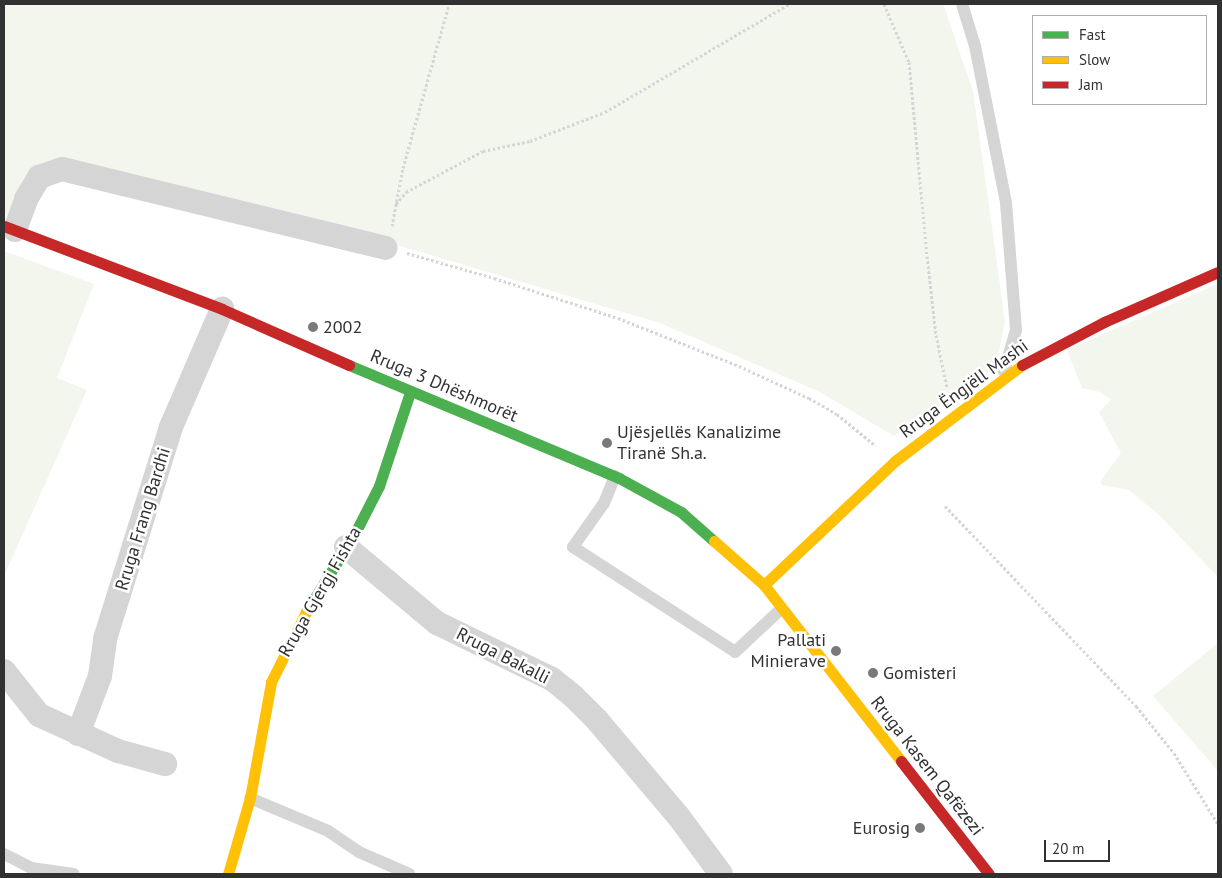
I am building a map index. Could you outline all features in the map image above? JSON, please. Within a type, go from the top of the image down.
[{"type":"main road","name":"Rruga 3 Dhëshmorët","points":[[9,228],[222,309],[410,392],[615,476],[681,512],[764,585]]},
{"type":"main road","name":"Rruga Ëngjëll Mashi","points":[[764,585],[895,461],[999,380],[1031,359],[1088,330],[1218,272]]},
{"type":"main road","name":"Rruga Gjergj Fishta","points":[[228,874],[250,798],[271,682],[297,626],[346,547],[379,486],[410,392]]},
{"type":"main road","name":"Rruga Kasem Qafëzezi","points":[[764,585],[989,874]]},
{"type":"street","points":[[9,228],[39,177],[62,169],[386,248]]},
{"type":"street","name":"Rruga Frang Bardhi","points":[[78,734],[100,676],[105,639],[171,427],[222,309]]},
{"type":"street","name":"Rruga Bakalli","points":[[346,547],[437,623],[552,679],[574,697],[597,720],[679,817],[722,874]]},
{"type":"street","points":[[4,671],[39,715],[118,751],[165,764]]},
{"type":"lane","points":[[962,4],[975,46],[1006,203],[1016,330],[1010,360],[999,380]]},
{"type":"lane","points":[[615,476],[604,503],[573,547],[735,652],[782,608]]},
{"type":"lane","points":[[250,798],[328,831],[358,852],[409,874]]},
{"type":"lane","points":[[4,854],[31,868],[74,874]]},
{"type":"path","points":[[449,4],[394,205],[386,248],[494,278],[618,318],[739,366],[809,398],[837,414],[895,461]]},
{"type":"path","points":[[394,205],[406,192],[483,151],[530,141],[605,112],[789,4]]},
{"type":"path","points":[[884,4],[909,62],[936,335],[947,381],[948,419]]},
{"type":"path","points":[[945,506],[1136,706],[1174,753],[1218,824]]},
{"type":"shaded area","points":[[4,4],[943,4],[973,91],[1005,321],[996,367],[894,436],[820,392],[660,323],[400,246],[29,174],[23,179],[11,216],[4,214]]},
{"type":"shaded area","points":[[4,251],[94,284],[57,378],[87,390],[4,576]]},
{"type":"shaded area","points":[[1218,284],[1218,577],[1159,515],[1129,490],[1102,485],[1100,482],[1121,453],[1099,412],[1111,400],[1100,392],[1082,388],[1067,350]]},
{"type":"shaded area","points":[[1218,643],[1218,771],[1153,696]]},
{"type":"traffic: fast","points":[[349,365],[619,478],[681,512],[714,541]]},
{"type":"traffic: fast","points":[[306,612],[355,533],[379,486],[410,392]]},
{"type":"traffic: slow","points":[[764,585],[895,461],[1022,365]]},
{"type":"traffic: slow","points":[[714,541],[764,585],[901,761]]},
{"type":"traffic: slow","points":[[228,874],[250,798],[271,682],[306,612]]},
{"type":"traffic: jam","points":[[4,226],[222,309],[349,365]]},
{"type":"traffic: jam","points":[[1022,365],[1104,322],[1218,272]]},
{"type":"traffic: jam","points":[[901,761],[989,874]]},
{"type":"place","name":"2002","points":[[313,327]]},
{"type":"place","name":"Ujësjellës Kanalizime Tiranë Sh.a.","points":[[607,443]]},
{"type":"place","name":"Pallati Minierave","points":[[836,651]]},
{"type":"place","name":"Gomisteri","points":[[873,673]]},
{"type":"place","name":"Eurosig","points":[[920,828]]}]
